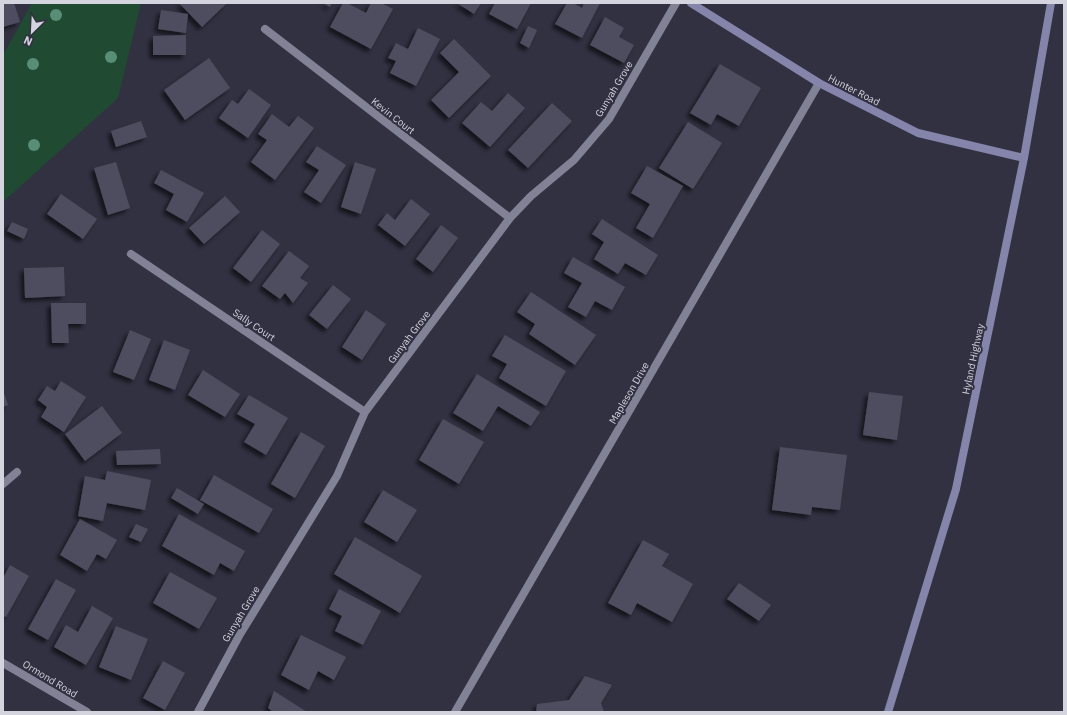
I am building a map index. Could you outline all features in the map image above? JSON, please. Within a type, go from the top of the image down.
[{"type":"main road","name":"Hunter Road","points":[[691,3],[819,83],[918,133],[1024,158]]},
{"type":"main road","name":"Hyland Highway","points":[[888,712],[956,489],[1024,158],[1051,3]]},
{"type":"street","name":"Gunyah Grove","points":[[198,712],[240,636],[337,476],[365,412],[510,218],[531,196],[574,160],[609,119],[676,3]]},
{"type":"street","name":"Kevin Court","points":[[265,29],[510,218]]},
{"type":"street","name":"Mapleson Drive","points":[[455,712],[819,83]]},
{"type":"street","name":"Sally Court","points":[[131,254],[365,412]]},
{"type":"street","points":[[3,484],[17,472]]},
{"type":"street","name":"Ormond Road","points":[[3,663],[87,712]]},
{"type":"green space","points":[[32,3],[141,3],[118,98],[3,202],[3,55]]},
{"type":"building","points":[[3,3],[14,3],[20,22],[3,27]]},
{"type":"building","points":[[179,3],[227,3],[202,27]]},
{"type":"building","points":[[323,3],[332,3],[330,7]]},
{"type":"building","points":[[343,3],[347,3],[366,13],[371,3],[381,3],[393,9],[371,49],[330,27]]},
{"type":"building","points":[[457,3],[481,3],[474,14]]},
{"type":"building","points":[[495,3],[531,3],[517,29],[489,14]]},
{"type":"building","points":[[567,3],[573,3],[582,8],[584,3],[600,3],[582,38],[555,24]]},
{"type":"building","points":[[161,10],[188,14],[186,33],[158,29]]},
{"type":"building","points":[[605,17],[624,28],[619,37],[634,45],[624,63],[590,45]]},
{"type":"building","points":[[528,26],[537,30],[529,48],[520,43]]},
{"type":"building","points":[[418,28],[440,39],[416,86],[390,73],[396,61],[388,58],[396,43],[408,49]]},
{"type":"building","points":[[186,35],[186,55],[153,55],[153,36]]},
{"type":"building","points":[[454,39],[491,76],[449,118],[431,100],[459,72],[440,53]]},
{"type":"building","points":[[209,58],[230,88],[185,120],[164,90]]},
{"type":"building","points":[[720,64],[761,88],[739,126],[717,114],[711,125],[690,113]]},
{"type":"building","points":[[249,89],[271,105],[248,138],[219,118],[232,100],[238,104]]},
{"type":"building","points":[[508,93],[525,108],[490,147],[462,123],[481,102],[492,111]]},
{"type":"building","points":[[552,103],[572,121],[528,168],[508,150]]},
{"type":"building","points":[[272,114],[289,127],[298,116],[314,128],[275,180],[251,162],[267,140],[258,134]]},
{"type":"building","points":[[141,121],[147,137],[116,147],[111,131]]},
{"type":"building","points":[[688,122],[722,143],[693,189],[659,168]]},
{"type":"building","points":[[317,146],[346,165],[321,203],[304,192],[319,170],[306,162]]},
{"type":"building","points":[[116,162],[130,208],[108,215],[94,168]]},
{"type":"building","points":[[355,162],[376,169],[361,214],[341,207]]},
{"type":"building","points":[[647,166],[683,186],[653,238],[636,228],[650,204],[631,193]]},
{"type":"building","points":[[161,170],[204,193],[187,222],[166,210],[174,194],[154,183]]},
{"type":"building","points":[[61,194],[97,219],[83,239],[47,214]]},
{"type":"building","points":[[225,196],[240,212],[204,244],[189,228]]},
{"type":"building","points":[[411,199],[430,214],[405,246],[378,225],[387,213],[395,220]]},
{"type":"building","points":[[602,219],[658,255],[646,275],[625,263],[618,274],[594,259],[604,242],[592,234]]},
{"type":"building","points":[[12,222],[28,229],[24,239],[7,231]]},
{"type":"building","points":[[441,225],[458,238],[433,272],[416,259]]},
{"type":"building","points":[[262,230],[280,244],[251,282],[233,268]]},
{"type":"building","points":[[289,251],[309,266],[300,278],[308,283],[293,303],[285,293],[280,299],[262,286]]},
{"type":"building","points":[[573,257],[625,287],[612,310],[595,301],[586,317],[568,307],[582,283],[564,273]]},
{"type":"building","points":[[64,267],[65,296],[25,298],[24,268]]},
{"type":"building","points":[[333,285],[351,299],[327,329],[309,315]]},
{"type":"building","points":[[531,292],[596,335],[575,365],[529,334],[535,324],[517,312]]},
{"type":"building","points":[[51,303],[86,303],[86,324],[68,324],[69,343],[52,343]]},
{"type":"building","points":[[366,310],[386,324],[362,360],[342,347]]},
{"type":"building","points":[[130,330],[151,339],[134,380],[113,372]]},
{"type":"building","points":[[505,335],[566,371],[546,406],[499,378],[507,364],[492,356]]},
{"type":"building","points":[[164,340],[190,350],[175,390],[149,380]]},
{"type":"building","points":[[203,370],[240,394],[225,417],[188,395]]},
{"type":"building","points":[[477,374],[540,412],[531,426],[498,406],[483,431],[453,413]]},
{"type":"building","points":[[61,381],[86,397],[64,432],[41,417],[47,407],[38,400],[47,386],[55,391]]},
{"type":"building","points":[[3,390],[8,405],[3,407]]},
{"type":"building","points":[[869,392],[903,396],[897,440],[863,435]]},
{"type":"building","points":[[249,395],[288,418],[266,455],[244,442],[255,424],[237,414]]},
{"type":"building","points":[[102,406],[122,433],[85,461],[65,434]]},
{"type":"building","points":[[443,419],[484,442],[459,484],[419,460]]},
{"type":"building","points":[[301,432],[325,446],[295,498],[271,484]]},
{"type":"building","points":[[780,447],[847,455],[840,510],[812,507],[811,515],[772,510]]},
{"type":"building","points":[[160,449],[161,464],[117,465],[116,451]]},
{"type":"building","points":[[107,471],[151,480],[145,510],[107,503],[103,521],[78,516],[85,476],[105,480]]},
{"type":"building","points":[[214,475],[273,509],[259,533],[200,500]]},
{"type":"building","points":[[177,488],[204,504],[198,514],[171,498]]},
{"type":"building","points":[[383,490],[417,510],[397,542],[364,522]]},
{"type":"building","points":[[179,514],[245,551],[234,571],[220,563],[214,575],[162,546]]},
{"type":"building","points":[[80,519],[117,540],[106,559],[97,554],[87,571],[60,555]]},
{"type":"building","points":[[136,524],[148,529],[141,542],[129,537]]},
{"type":"building","points":[[355,537],[422,576],[400,613],[334,574]]},
{"type":"building","points":[[643,540],[669,554],[662,566],[693,584],[672,622],[637,603],[631,615],[608,603]]},
{"type":"building","points":[[10,565],[29,576],[6,617],[3,616],[3,578]]},
{"type":"building","points":[[170,572],[217,598],[199,629],[153,603]]},
{"type":"building","points":[[56,579],[76,590],[48,640],[28,629]]},
{"type":"building","points":[[739,583],[771,605],[759,621],[727,599]]},
{"type":"building","points":[[339,589],[381,611],[363,645],[335,631],[342,616],[329,609]]},
{"type":"building","points":[[92,606],[113,618],[86,665],[54,647],[66,625],[78,632]]},
{"type":"building","points":[[116,626],[148,639],[131,680],[99,667]]},
{"type":"building","points":[[301,635],[346,657],[334,680],[318,671],[309,690],[281,675]]},
{"type":"building","points":[[163,661],[185,673],[165,710],[143,698]]},
{"type":"building","points":[[585,676],[612,685],[601,703],[604,712],[536,712],[537,704],[569,700]]},
{"type":"building","points":[[274,691],[307,712],[273,712],[268,708]]}]
